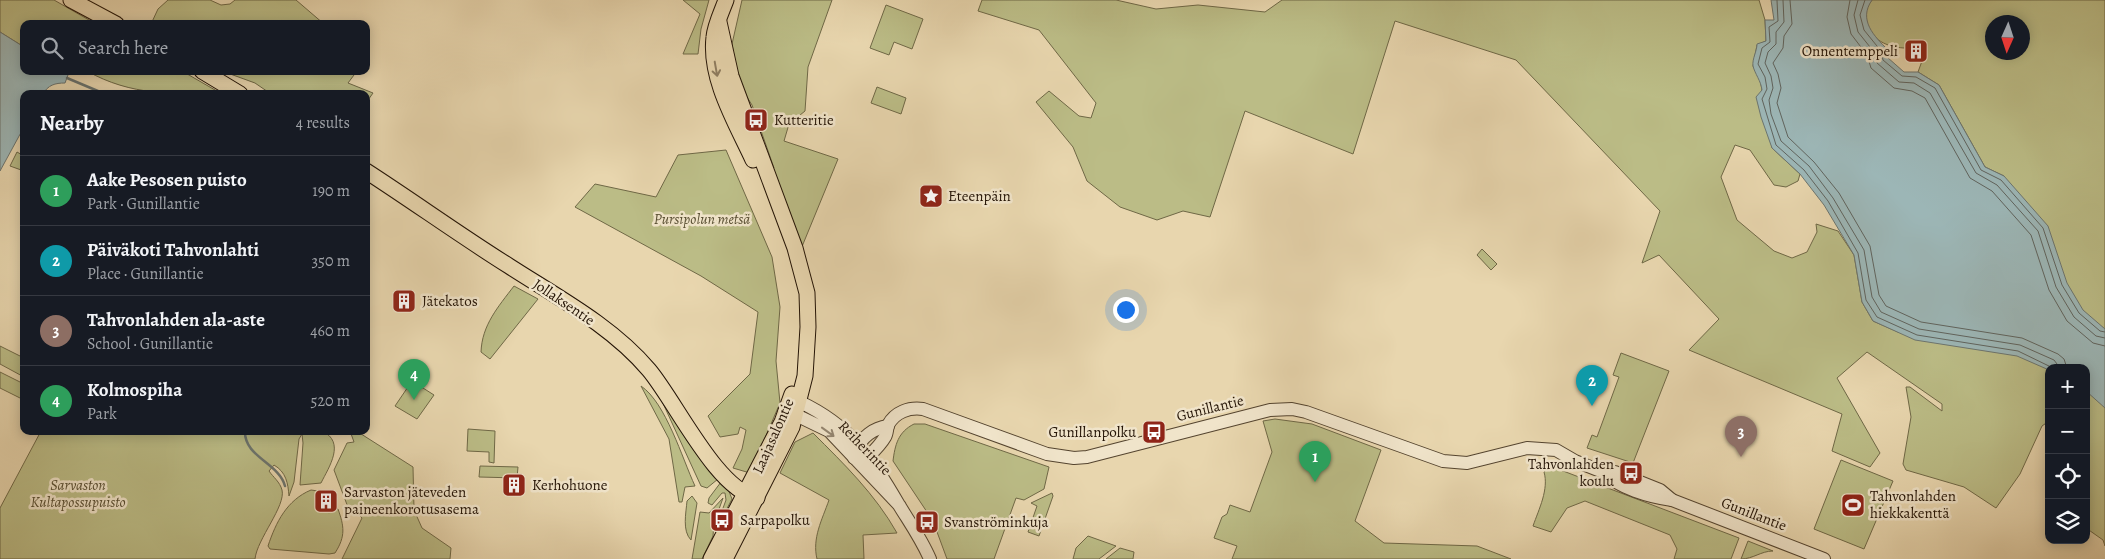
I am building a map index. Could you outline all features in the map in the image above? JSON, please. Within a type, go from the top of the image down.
[{"type":"main road","points":[[71,0],[108,20]]},
{"type":"main road","name":"Laajasalontie","points":[[711,559],[745,490],[792,427],[807,360],[808,327],[807,293],[795,248],[731,76],[719,22],[726,0]]},
{"type":"main road","points":[[209,75],[233,90]]},
{"type":"main road","name":"Jollaksentie","points":[[370,174],[544,287],[617,338],[649,370],[696,438],[723,473],[745,490]]},
{"type":"main road","name":"Laajasalontie","points":[[725,559],[745,490]]},
{"type":"street","name":"Reiherintie","points":[[795,407],[832,420],[859,444],[884,477],[930,559]]},
{"type":"street","name":"Reiherintie","points":[[795,407],[829,431],[875,483],[900,506]]},
{"type":"street","name":"Gunillantie","points":[[869,456],[886,436],[888,426],[901,412],[913,408],[923,409],[1047,454],[1074,458],[1087,457],[1270,410],[1292,409],[1306,412],[1443,461],[1467,463],[1527,448],[1545,451],[1561,461],[1574,461],[1603,472],[1614,472],[1660,490],[1672,500],[1824,559]]},
{"type":"street","name":"Gunillantie","points":[[854,458],[859,444],[878,427],[888,426]]},
{"type":"street","points":[[854,458],[869,456]]},
{"type":"green space","points":[[0,0],[54,0],[89,20],[20,20],[20,44],[0,32]]},
{"type":"green space","points":[[168,0],[210,0],[221,5],[230,4],[235,0],[296,0],[319,20],[153,20],[158,9]]},
{"type":"green space","points":[[683,0],[709,0],[701,29],[698,54],[683,54],[700,14]]},
{"type":"green space","points":[[742,0],[832,0],[808,67],[805,111],[789,124],[784,141],[838,159],[801,249],[771,171],[774,168],[752,105],[745,94],[737,74],[732,44]]},
{"type":"green space","points":[[982,0],[1116,0],[1156,9],[1198,5],[1265,12],[1282,0],[1759,0],[1765,20],[1766,41],[1757,45],[1753,66],[1760,79],[1772,148],[1800,174],[1798,181],[1786,187],[1774,185],[1750,150],[1735,145],[1721,177],[1737,220],[1774,251],[1792,258],[1807,252],[1817,232],[1816,224],[1838,231],[1854,255],[1862,302],[1873,321],[1898,332],[1962,318],[2004,176],[1985,167],[1939,85],[1918,72],[1922,61],[1919,48],[1892,46],[1872,34],[1866,16],[1870,3],[1872,0],[2105,0],[2105,546],[2103,540],[2090,531],[2090,364],[2045,364],[2045,424],[2042,426],[2020,474],[1996,508],[1964,487],[1906,470],[1903,464],[1911,417],[1906,387],[1910,387],[1942,411],[1942,404],[1867,352],[1837,378],[1880,453],[1870,467],[1832,451],[1842,414],[1689,350],[1719,319],[1659,255],[1642,263],[1660,211],[1516,60],[1395,21],[1353,154],[1245,111],[1210,217],[1183,211],[1157,220],[1120,207],[1087,181],[1073,147],[1036,102],[1049,91],[1079,116],[1091,118],[1096,103],[1039,30],[978,11]]},
{"type":"green space","points":[[886,5],[923,19],[912,49],[894,42],[889,55],[870,48]]},
{"type":"green space","points":[[95,75],[189,75],[215,90],[142,90]]},
{"type":"green space","points":[[233,75],[354,75],[348,83],[366,90],[265,90],[255,83]]},
{"type":"green space","points":[[877,87],[906,98],[901,114],[871,103]]},
{"type":"green space","name":"Pursipolun metsä","points":[[726,150],[772,257],[780,307],[776,361],[780,403],[750,473],[733,468],[742,449],[746,430],[740,427],[738,434],[720,437],[708,416],[750,374],[758,312],[701,276],[575,207],[595,184],[656,197],[678,155]]},
{"type":"green space","points":[[17,152],[20,154],[20,170],[10,166]]},
{"type":"green space","points":[[1482,249],[1497,264],[1491,270],[1477,255]]},
{"type":"green space","points":[[514,286],[538,299],[490,359],[481,352],[484,333],[502,301]]},
{"type":"green space","points":[[0,346],[20,356],[20,375],[0,364]]},
{"type":"green space","points":[[1621,353],[1669,371],[1633,463],[1587,448],[1592,435],[1597,437],[1619,377],[1613,375]]},
{"type":"green space","points":[[0,372],[20,382],[20,398],[0,388]]},
{"type":"green space","points":[[412,381],[434,395],[417,419],[395,406]]},
{"type":"green space","points":[[641,386],[650,394],[666,418],[695,486],[685,487],[682,502],[679,502],[669,439]]},
{"type":"green space","points":[[661,399],[688,442],[718,479],[707,488],[701,486]]},
{"type":"green space","points":[[1275,419],[1312,424],[1381,450],[1355,521],[1384,543],[1477,546],[1511,559],[1232,559],[1237,546],[1214,538],[1222,517],[1227,514],[1230,505],[1250,512],[1272,452],[1263,421]]},
{"type":"green space","points":[[914,424],[925,424],[1049,467],[1044,489],[1024,500],[1016,498],[994,559],[947,559],[933,521],[893,461],[898,440],[904,431]]},
{"type":"green space","points":[[468,429],[495,431],[494,463],[489,462],[489,452],[467,451]]},
{"type":"green space","points":[[813,433],[869,492],[897,533],[863,535],[864,559],[817,559],[817,536],[829,500],[780,473],[795,442]]},
{"type":"green space","name":"Sarvaston Kultapossupuisto","points":[[39,435],[301,435],[299,439],[294,482],[289,496],[284,474],[274,465],[269,471],[281,487],[282,497],[255,559],[0,559],[0,508]]},
{"type":"green space","name":"Sarvaston Kultapossupuisto","points":[[302,435],[328,435],[333,442],[334,455],[321,483],[300,485]]},
{"type":"green space","points":[[351,435],[363,435],[413,467],[414,510],[422,528],[451,548],[450,559],[342,559],[362,518],[354,510],[349,510],[334,470],[347,443],[354,442]]},
{"type":"green space","name":"Tahvonlahden hiekkakenttä","points":[[1841,460],[1893,481],[1864,549],[1814,529]]},
{"type":"green space","points":[[480,466],[518,467],[517,478],[479,477]]},
{"type":"green space","points":[[1550,466],[1739,538],[1731,559],[1674,559],[1677,549],[1670,535],[1585,501],[1567,508],[1551,532],[1533,526],[1544,492],[1544,472]]},
{"type":"green space","points":[[721,482],[728,489],[732,499],[721,520],[719,519],[726,500],[725,493],[722,493],[712,505],[708,503],[709,498]]},
{"type":"green space","points":[[311,490],[325,492],[318,504],[329,513],[335,508],[338,509],[343,531],[339,547],[335,553],[270,549],[268,546],[279,520],[295,500]]},
{"type":"green space","points":[[1052,493],[1053,496],[1039,536],[1028,532],[1037,506],[1031,503]]},
{"type":"green space","points":[[692,496],[697,503],[691,540],[686,532],[685,522],[687,501]]},
{"type":"green space","points":[[723,498],[714,523],[713,536],[702,559],[692,559],[700,512],[709,513]]},
{"type":"green space","points":[[1088,536],[1116,546],[1099,559],[1073,559],[1076,548]]},
{"type":"green space","points":[[1748,541],[1773,551],[1741,559]]},
{"type":"green space","points":[[1120,548],[1134,552],[1133,559],[1106,559]]},
{"type":"water","points":[[1771,0],[1872,0],[1868,7],[1867,21],[1873,33],[1888,50],[1887,57],[1904,72],[1918,72],[1939,85],[1985,167],[2004,176],[2048,226],[2067,283],[2083,310],[2105,329],[2105,408],[2090,395],[2090,364],[2045,364],[2045,368],[2017,356],[1915,340],[1873,321],[1862,302],[1854,255],[1824,205],[1800,174],[1772,148],[1761,117],[1756,97],[1762,90],[1753,63],[1757,44],[1766,41],[1765,20],[1774,20]]},
{"type":"water","points":[[0,32],[20,44],[20,75],[68,75],[65,83],[52,85],[46,90],[20,90],[20,134],[0,171]]},
{"type":"waterway","points":[[67,78],[96,90]]},
{"type":"waterway","points":[[245,435],[250,447],[276,471],[282,478],[285,486]]},
{"type":"place","name":"Onnentemppeli","points":[[1916,51]]},
{"type":"place","name":"Kutteritie","points":[[756,120]]},
{"type":"place","name":"Eteenpäin","points":[[931,196]]},
{"type":"place","name":"Jätekatos","points":[[404,301]]},
{"type":"place","name":"Kolmospiha","points":[[414,400]]},
{"type":"place","name":"Päiväkoti Tahvonlahti","points":[[1592,406]]},
{"type":"place","name":"Gunillanpolku","points":[[1154,432]]},
{"type":"place","name":"Tahvonlahden ala-aste","points":[[1741,457]]},
{"type":"place","name":"Tahvonlahden koulu","points":[[1631,473]]},
{"type":"place","name":"Aake Pesosen puisto","points":[[1315,482]]},
{"type":"place","name":"Kerhohuone","points":[[514,485]]},
{"type":"place","name":"Sarvaston jäteveden paineenkorotusasema","points":[[326,501]]},
{"type":"place","name":"Tahvonlahden hiekkakenttä","points":[[1853,505]]},
{"type":"place","name":"Sarpapolku","points":[[722,520]]},
{"type":"place","name":"Svanströminkuja","points":[[927,522]]}]
